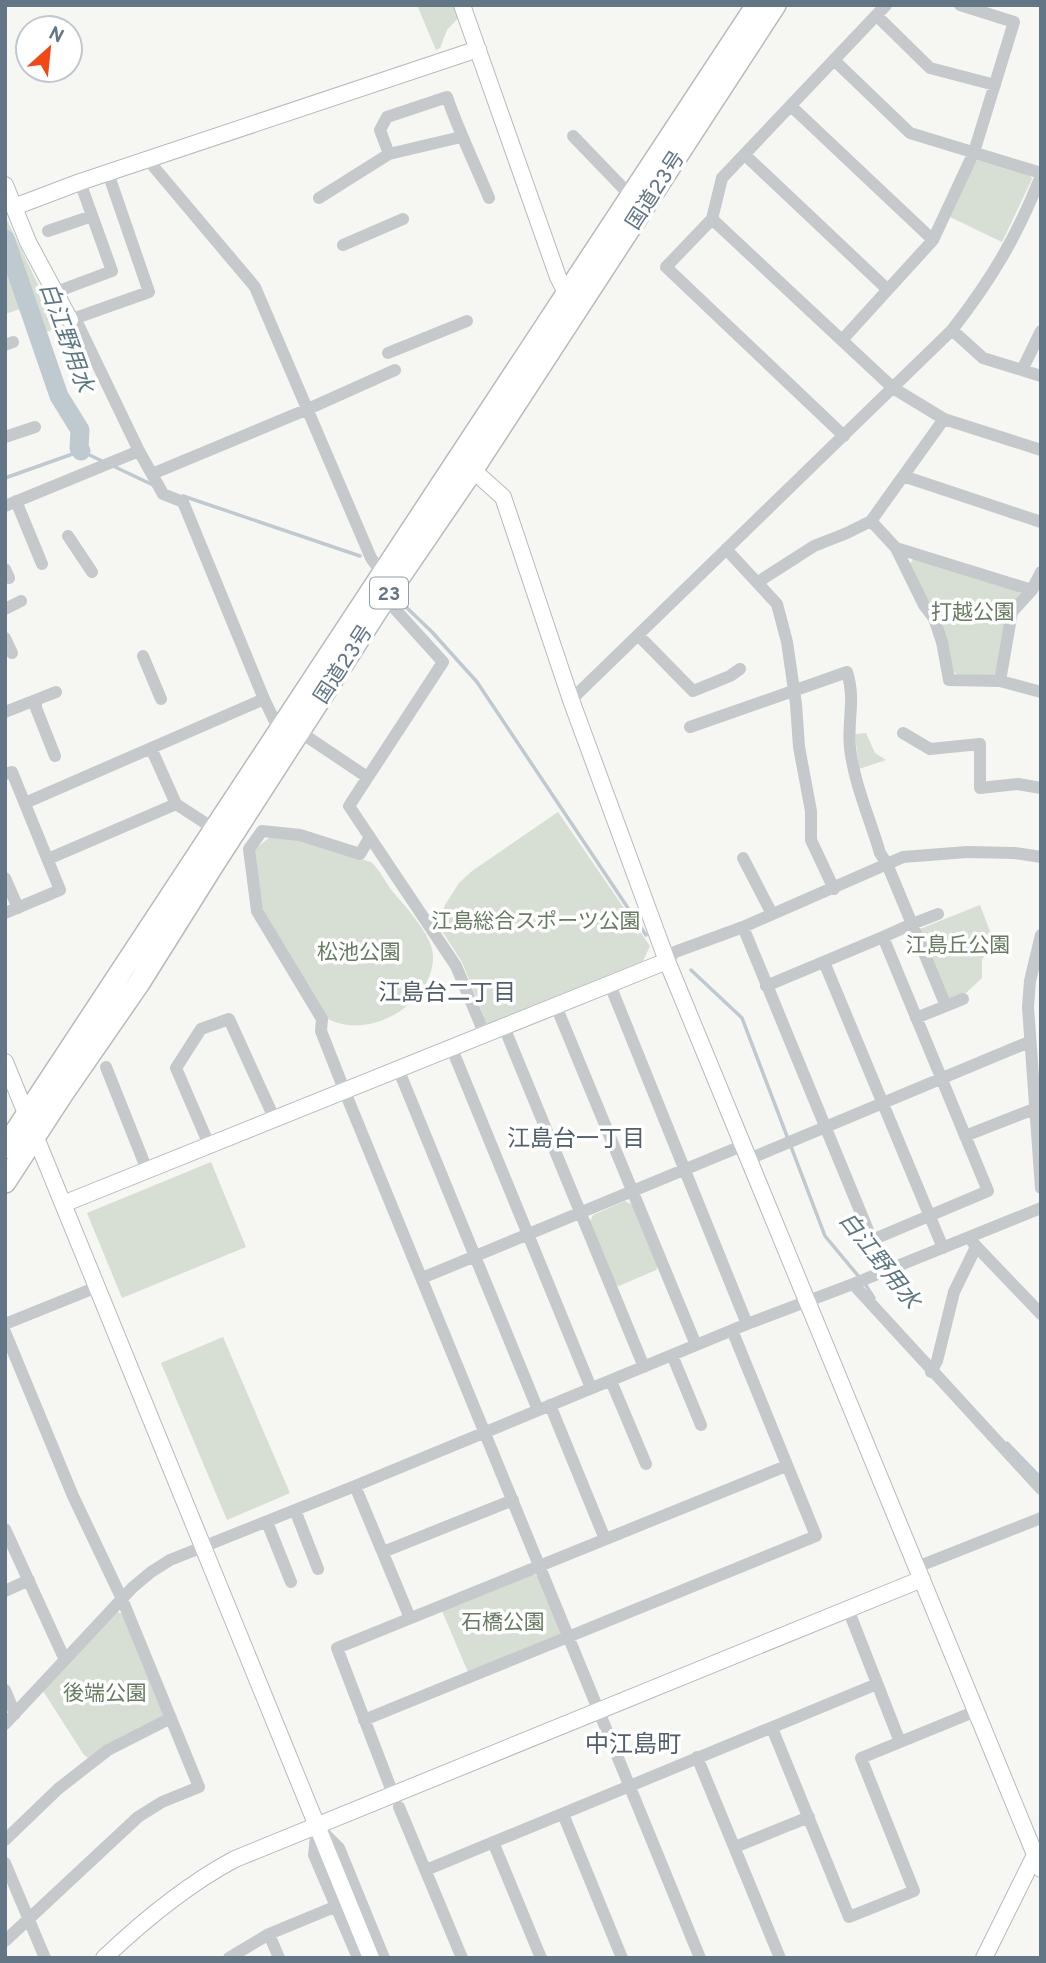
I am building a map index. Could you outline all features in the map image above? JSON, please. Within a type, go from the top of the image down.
[{"type":"highway","name":"国道23号","points":[[5,1148],[216,830],[385,598],[466,463],[574,298],[757,5]]},
{"type":"highway","name":"国道23号","points":[[574,298],[775,5]]},
{"type":"highway","name":"国道23号","points":[[5,1182],[139,983],[213,865],[382,573],[466,463]]},
{"type":"street","points":[[462,5],[574,298]]},
{"type":"street","points":[[844,436],[666,267],[712,219],[722,178],[886,5]]},
{"type":"street","points":[[842,340],[933,240],[974,152],[1014,22],[960,5]]},
{"type":"street","points":[[877,16],[930,68],[995,85]]},
{"type":"street","points":[[10,209],[80,182],[478,49]]},
{"type":"street","points":[[571,699],[952,330],[986,286],[1025,215],[1041,174],[910,132],[835,61]]},
{"type":"street","points":[[389,154],[380,130],[387,117],[447,97],[489,198]]},
{"type":"street","points":[[792,107],[933,240]]},
{"type":"street","points":[[319,198],[389,154],[461,136]]},
{"type":"street","points":[[573,136],[624,189]]},
{"type":"street","points":[[745,155],[887,289]]},
{"type":"street","points":[[148,160],[256,288],[371,558],[382,573]]},
{"type":"street","points":[[72,319],[149,292],[108,173]]},
{"type":"street","points":[[56,292],[112,271],[80,182]]},
{"type":"street","points":[[5,185],[10,209],[72,319],[154,478],[163,494],[183,502],[264,699],[289,731],[367,777]]},
{"type":"street","points":[[48,231],[92,216]]},
{"type":"street","points":[[342,245],[403,219]]},
{"type":"street","points":[[712,219],[893,388],[944,419],[1041,450]]},
{"type":"street","points":[[388,353],[467,321]]},
{"type":"street","points":[[952,330],[982,358],[1041,376]]},
{"type":"street","points":[[1022,370],[1041,331]]},
{"type":"street","points":[[154,478],[395,370]]},
{"type":"street","points":[[758,582],[814,546],[870,521],[944,419]]},
{"type":"street","points":[[5,437],[35,427]]},
{"type":"street","points":[[42,564],[11,503],[139,451]]},
{"type":"street","points":[[466,463],[502,497],[571,699],[667,961],[1038,1862]]},
{"type":"street","points":[[903,476],[1041,522]]},
{"type":"street","points":[[870,521],[895,548],[923,605],[934,618],[942,642],[949,680],[1000,681],[1041,692]]},
{"type":"street","points":[[68,536],[92,572]]},
{"type":"street","points":[[895,548],[1032,590]]},
{"type":"street","points":[[726,550],[777,604],[787,642],[799,747],[811,811],[811,840],[834,888]]},
{"type":"street","points":[[1000,681],[1012,612],[1032,590],[1041,572]]},
{"type":"street","points":[[385,598],[443,662],[349,806],[456,966],[485,1035]]},
{"type":"street","points":[[5,609],[21,601]]},
{"type":"street","points":[[638,635],[693,691],[730,676],[740,669]]},
{"type":"street","points":[[5,638],[12,653]]},
{"type":"street","points":[[143,656],[161,699]]},
{"type":"street","points":[[690,727],[847,672],[853,689],[850,749],[880,853],[946,1006]]},
{"type":"street","points":[[5,712],[56,692]]},
{"type":"street","points":[[25,803],[264,699]]},
{"type":"street","points":[[36,701],[36,708],[55,756]]},
{"type":"street","points":[[903,733],[930,749],[980,744],[980,788],[1018,784],[1041,788]]},
{"type":"street","points":[[151,748],[176,804],[216,830]]},
{"type":"street","points":[[5,775],[12,772],[60,890],[11,910],[5,878]]},
{"type":"street","points":[[48,859],[176,804]]},
{"type":"street","points":[[370,837],[360,854],[300,835],[262,831],[249,849],[257,911],[322,1019],[321,1031],[345,1092],[700,1958]]},
{"type":"street","points":[[63,1204],[610,985],[667,961],[675,952],[772,915],[903,857],[957,852],[1015,853],[1041,857]]},
{"type":"street","points":[[743,858],[772,915]]},
{"type":"street","points":[[766,986],[938,914]]},
{"type":"street","points":[[743,927],[872,1240],[988,1191],[883,937]]},
{"type":"street","points":[[1041,935],[1030,981],[1035,1027],[1029,1042],[1036,1074],[1034,1110],[1041,1188]]},
{"type":"street","points":[[824,962],[943,1248]]},
{"type":"street","points":[[610,985],[747,1324]]},
{"type":"street","points":[[916,1018],[964,999]]},
{"type":"street","points":[[556,1006],[696,1345]]},
{"type":"street","points":[[210,1147],[176,1068],[201,1029],[229,1019],[275,1119]]},
{"type":"street","points":[[504,1027],[644,1367]]},
{"type":"street","points":[[422,1278],[685,1169],[783,1145],[1029,1042]]},
{"type":"street","points":[[452,1049],[591,1388]]},
{"type":"street","points":[[5,1062],[371,1958]]},
{"type":"street","points":[[106,1067],[147,1170]]},
{"type":"street","points":[[399,1071],[475,1256],[605,1539]]},
{"type":"street","points":[[965,1136],[1034,1110]]},
{"type":"street","points":[[5,1724],[122,1599],[142,1579],[161,1566],[807,1300],[943,1248],[972,1242],[1041,1208]]},
{"type":"street","points":[[972,1242],[1041,1314]]},
{"type":"street","points":[[934,1368],[954,1292],[972,1242]]},
{"type":"street","points":[[858,1281],[1041,1489]]},
{"type":"street","points":[[5,1324],[97,1287]]},
{"type":"street","points":[[364,1720],[816,1536],[732,1330]]},
{"type":"street","points":[[5,1332],[73,1496],[122,1599],[200,1787],[163,1802],[138,1817],[5,1941]]},
{"type":"street","points":[[672,1355],[701,1425]]},
{"type":"street","points":[[611,1381],[646,1464]]},
{"type":"street","points":[[462,1958],[396,1800],[337,1648],[786,1466]]},
{"type":"street","points":[[355,1486],[410,1618]]},
{"type":"street","points":[[383,1552],[513,1500]]},
{"type":"street","points":[[295,1510],[318,1569]]},
{"type":"street","points":[[104,1958],[163,1905],[206,1875],[235,1860],[317,1826],[396,1800],[599,1710],[848,1609],[919,1573],[1041,1518]]},
{"type":"street","points":[[267,1522],[291,1581]]},
{"type":"street","points":[[5,1529],[65,1660]]},
{"type":"street","points":[[5,1591],[29,1580]]},
{"type":"street","points":[[848,1609],[900,1742]]},
{"type":"street","points":[[426,1870],[877,1684]]},
{"type":"street","points":[[5,1690],[15,1714]]},
{"type":"street","points":[[772,1728],[849,1917],[914,1891],[861,1758],[976,1711]]},
{"type":"street","points":[[5,1840],[58,1789],[108,1750],[171,1718]]},
{"type":"street","points":[[697,1757],[780,1958]]},
{"type":"street","points":[[563,1814],[622,1958]]},
{"type":"street","points":[[735,1847],[809,1817]]},
{"type":"street","points":[[317,1826],[314,1855],[358,1958]]},
{"type":"street","points":[[317,1826],[339,1848],[384,1958]]},
{"type":"street","points":[[984,1958],[1038,1862],[1041,1839]]},
{"type":"street","points":[[494,1842],[541,1958]]},
{"type":"street","points":[[5,1863],[45,1958]]},
{"type":"street","points":[[229,1958],[269,1934],[332,1908]]},
{"type":"street","points":[[269,1934],[279,1958]]},
{"type":"green space","points":[[417,5],[456,5],[460,16],[447,30],[440,48],[436,50]]},
{"type":"green space","points":[[980,160],[1030,175],[1032,179],[1002,242],[950,217],[975,161]]},
{"type":"green space","points":[[5,221],[8,222],[59,328],[42,333],[5,228]]},
{"type":"green space","points":[[5,247],[26,307],[5,314]]},
{"type":"green space","name":"打越公園","points":[[914,558],[1019,591],[1021,596],[998,671],[994,676],[953,672],[927,602],[909,565]]},
{"type":"green space","points":[[866,733],[875,753],[886,760],[859,769],[855,734]]},
{"type":"green space","name":"江島総合スポーツ公園","points":[[558,812],[650,946],[643,961],[487,1024],[462,962],[438,925],[445,905],[459,883],[472,871]]},
{"type":"green space","name":"松池公園","points":[[284,836],[371,862],[423,930],[433,955],[431,973],[410,1004],[394,1015],[358,1025],[340,1023],[323,1016],[261,911],[255,849],[270,837]]},
{"type":"green space","name":"江島丘公園","points":[[980,905],[993,939],[982,960],[982,978],[966,993],[949,1000],[920,929]]},
{"type":"green space","points":[[211,1162],[246,1247],[122,1298],[87,1213]]},
{"type":"green space","points":[[625,1201],[633,1205],[658,1266],[656,1270],[619,1286],[613,1284],[589,1223],[593,1215]]},
{"type":"green space","points":[[223,1337],[290,1493],[227,1520],[161,1363]]},
{"type":"green space","name":"石橋公園","points":[[534,1574],[540,1578],[562,1631],[560,1635],[468,1672],[442,1611]]},
{"type":"green space","name":"後端公園","points":[[117,1612],[124,1614],[164,1711],[162,1719],[88,1758],[43,1691]]},
{"type":"waterway","name":"白江野用水","points":[[5,239],[59,396],[80,430],[81,451]]},
{"type":"waterway","points":[[5,478],[81,451],[102,461]]},
{"type":"waterway","points":[[113,466],[153,485]]},
{"type":"waterway","points":[[183,496],[360,556]]},
{"type":"waterway","points":[[404,605],[477,682],[646,935]]},
{"type":"waterway","name":"白江野用水","points":[[691,970],[742,1018],[825,1236],[860,1278]]},
{"type":"waterway","name":"白江野用水","points":[[865,1284],[874,1298]]},
{"type":"waterway","name":"白江野用水","points":[[1007,1443],[1041,1478]]},
{"type":"district","name":"江島台二丁目","points":[[447,992]]},
{"type":"district","name":"江島台一丁目","points":[[576,1138]]},
{"type":"district","name":"中江島町","points":[[633,1744]]}]
